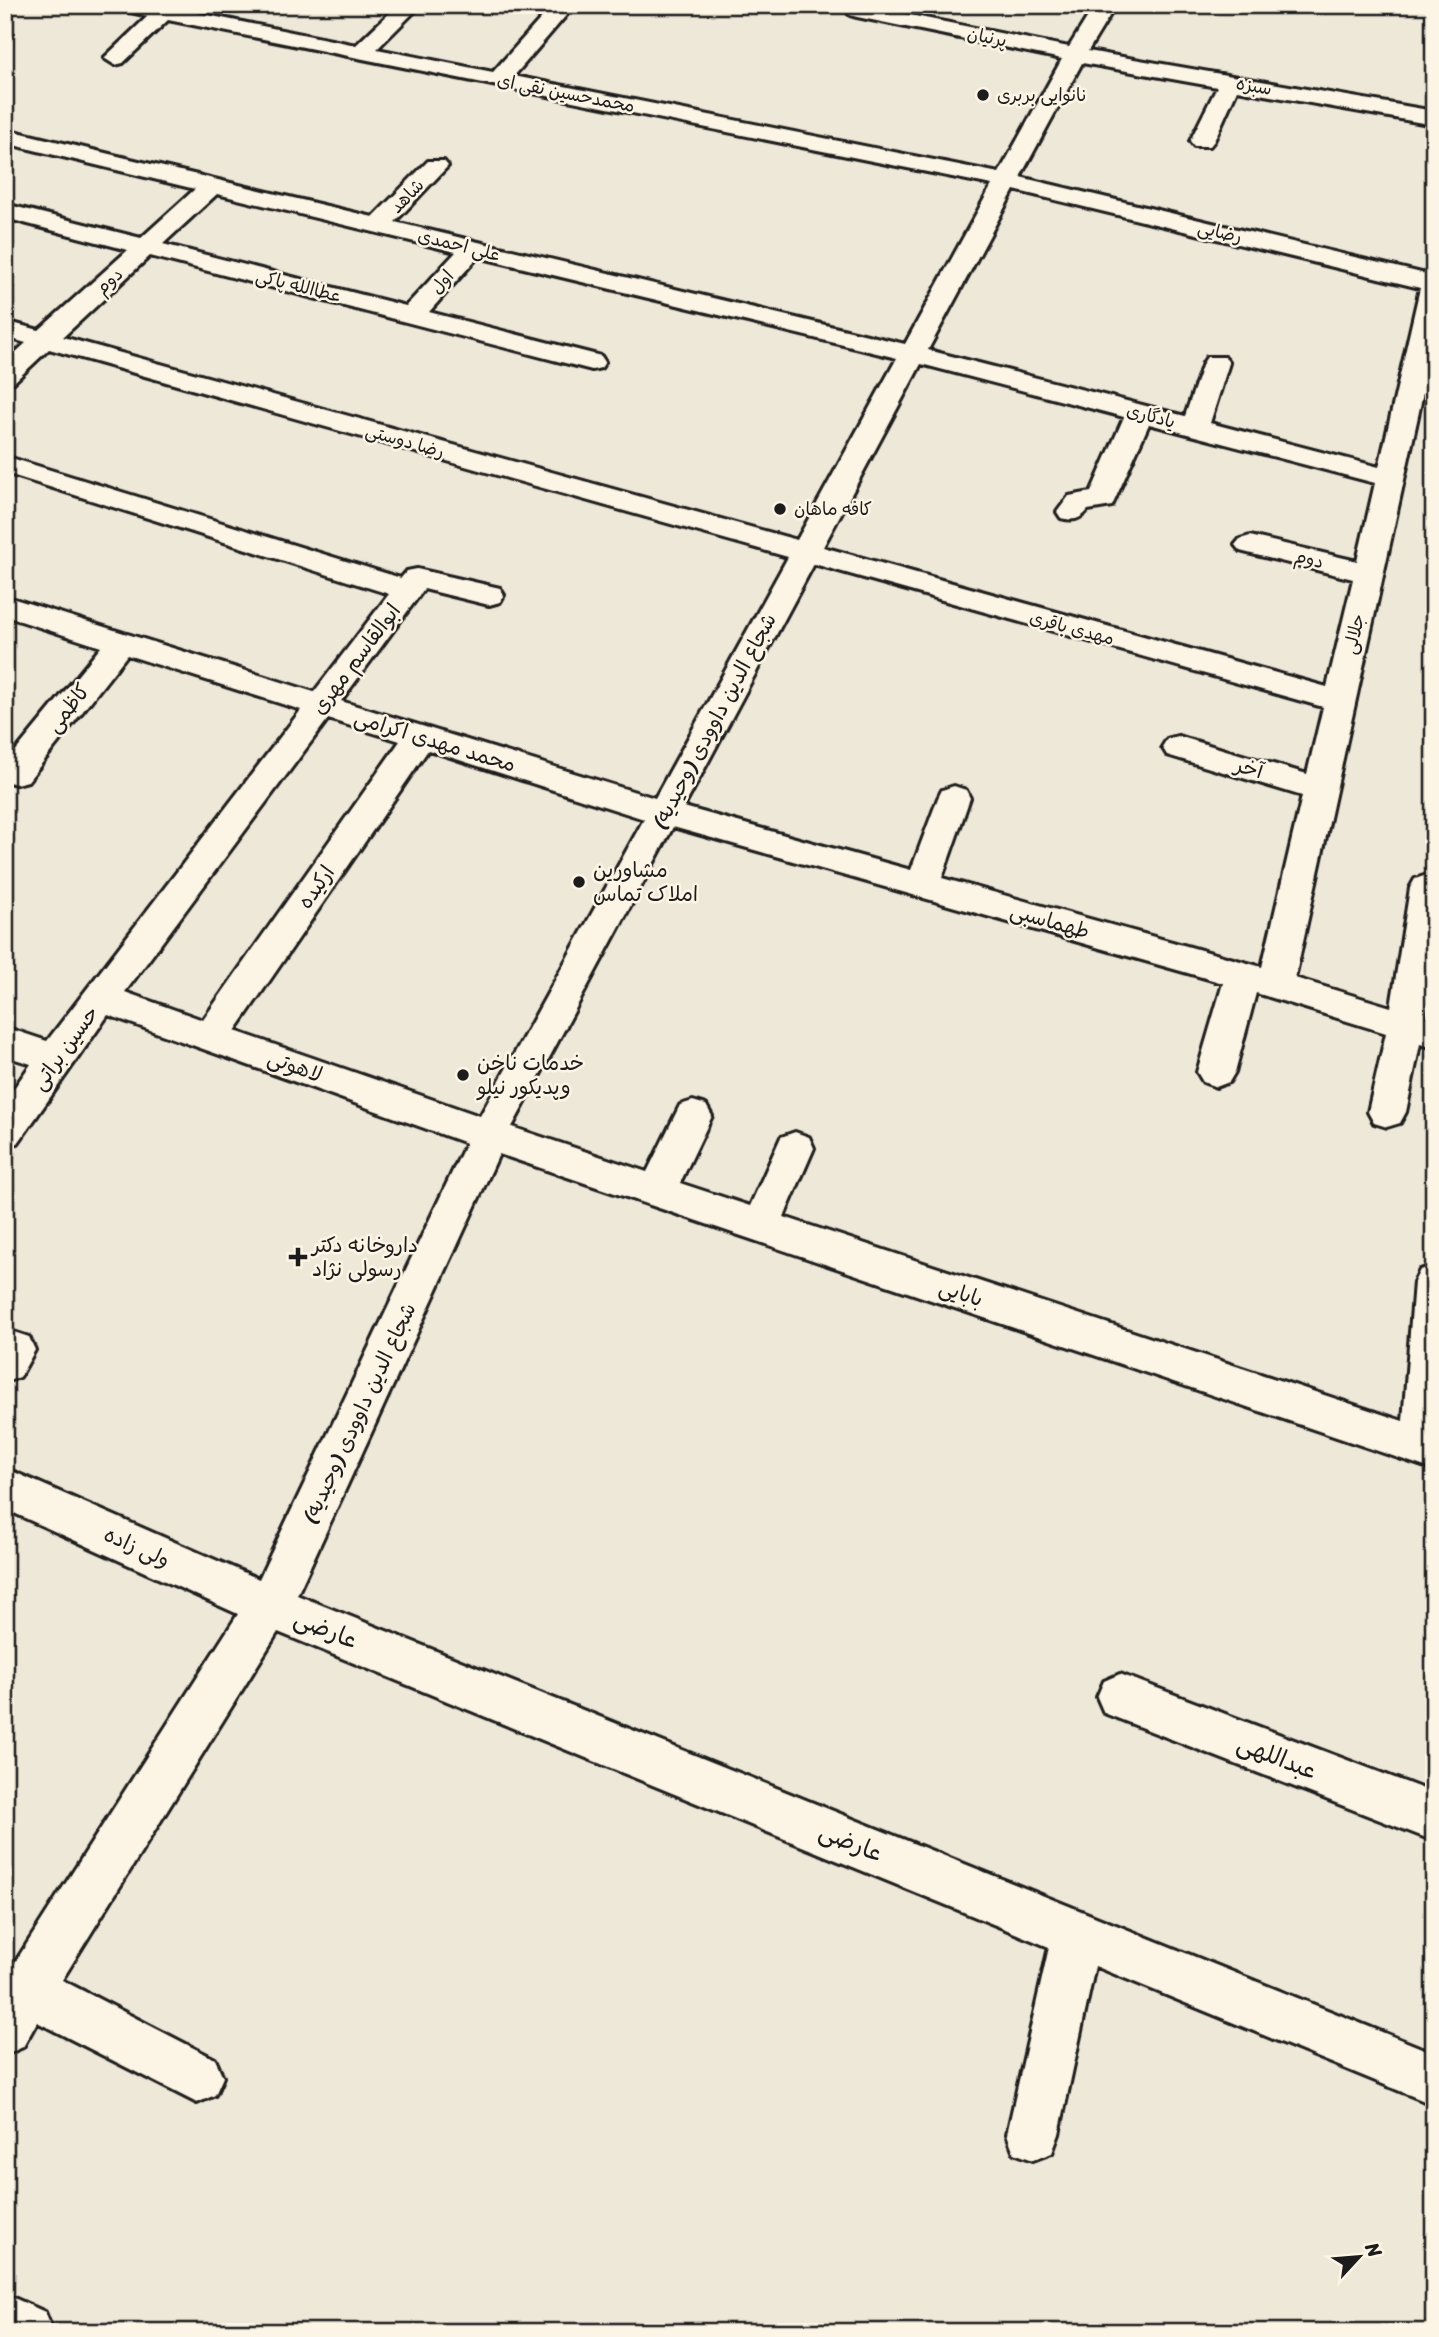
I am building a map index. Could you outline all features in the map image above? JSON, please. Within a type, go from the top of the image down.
[{"type":"street","name":"محمدحسین نقی ای","points":[[125,5],[1006,181]]},
{"type":"street","points":[[221,24],[244,5]]},
{"type":"street","points":[[361,52],[411,5]]},
{"type":"street","points":[[498,80],[565,5]]},
{"type":"street","name":"شجاع الدین داوودی (وحیدیه)","points":[[12,2015],[269,1606],[489,1135],[1006,181],[1075,55],[1107,5]]},
{"type":"street","name":"پرنیان","points":[[857,11],[1075,55]]},
{"type":"street","points":[[115,58],[163,13]]},
{"type":"street","name":"سبزه","points":[[1075,55],[1434,118]]},
{"type":"street","points":[[1202,141],[1230,82]]},
{"type":"street","name":"علی احمدی","points":[[5,136],[912,354]]},
{"type":"street","name":"شاهد","points":[[378,226],[436,166]]},
{"type":"street","name":"رضایی","points":[[1006,181],[1434,284]]},
{"type":"street","name":"دوم","points":[[5,376],[212,186]]},
{"type":"street","name":"عطاالله پاکی","points":[[5,211],[592,362]]},
{"type":"street","name":"اول","points":[[412,315],[472,249]]},
{"type":"street","name":"جلالی","points":[[1216,1072],[1260,980],[1320,789],[1434,284]]},
{"type":"street","name":"رضا دوستی","points":[[5,328],[804,554]]},
{"type":"street","name":"یادگاری","points":[[912,354],[1390,478]]},
{"type":"street","points":[[1195,427],[1216,363]]},
{"type":"street","points":[[1071,512],[1079,502],[1102,500],[1140,413]]},
{"type":"street","name":"ابوالقاسم مهری","points":[[5,464],[408,590],[101,998]]},
{"type":"street","name":"دوم","points":[[1250,545],[1368,573]]},
{"type":"street","name":"مهدی باقری","points":[[804,554],[1339,701]]},
{"type":"street","points":[[408,590],[417,578],[489,595]]},
{"type":"street","name":"محمد مهدی اکرامی","points":[[6,608],[664,813]]},
{"type":"street","name":"کاظمی","points":[[16,773],[121,642]]},
{"type":"street","name":"ارکیده","points":[[211,1037],[421,736]]},
{"type":"street","name":"آخر","points":[[1178,747],[1320,789]]},
{"type":"street","points":[[923,885],[954,798]]},
{"type":"street","name":"طهماسبی","points":[[664,813],[1260,980],[1420,1030]]},
{"type":"street","points":[[1387,1112],[1420,1030],[1427,888]]},
{"type":"street","name":"لاهوتی","points":[[101,998],[489,1135]]},
{"type":"street","name":"حسین براتی","points":[[5,1132],[55,1058],[101,998]]},
{"type":"street","points":[[5,1041],[55,1058]]},
{"type":"street","points":[[657,1191],[693,1116]]},
{"type":"street","name":"بابایی","points":[[489,1135],[1428,1449]]},
{"type":"street","points":[[760,1226],[795,1148]]},
{"type":"street","points":[[1428,1449],[1434,1282]]},
{"type":"street","name":"ولی زاده","points":[[5,1488],[269,1606]]},
{"type":"street","name":"عارضی","points":[[269,1606],[1434,2079]]},
{"type":"street","name":"عبداللهی","points":[[1119,1697],[1434,1817]]},
{"type":"street","points":[[1033,2134],[1077,1934]]},
{"type":"street","points":[[12,2015],[197,2077]]},
{"type":"street","points":[[5,2322],[25,2332]]},
{"type":"place","name":"نانوایی بربری","points":[[983,95]]},
{"type":"place","name":"کافه ماهان","points":[[780,509]]},
{"type":"place","name":"مشاورین املاک تماس","points":[[579,882]]},
{"type":"place","name":"خدمات ناخن وپديكور نيلو","points":[[463,1075]]},
{"type":"place","name":"داروخانه دکتر رسولی نژاد","points":[[298,1257]]}]
